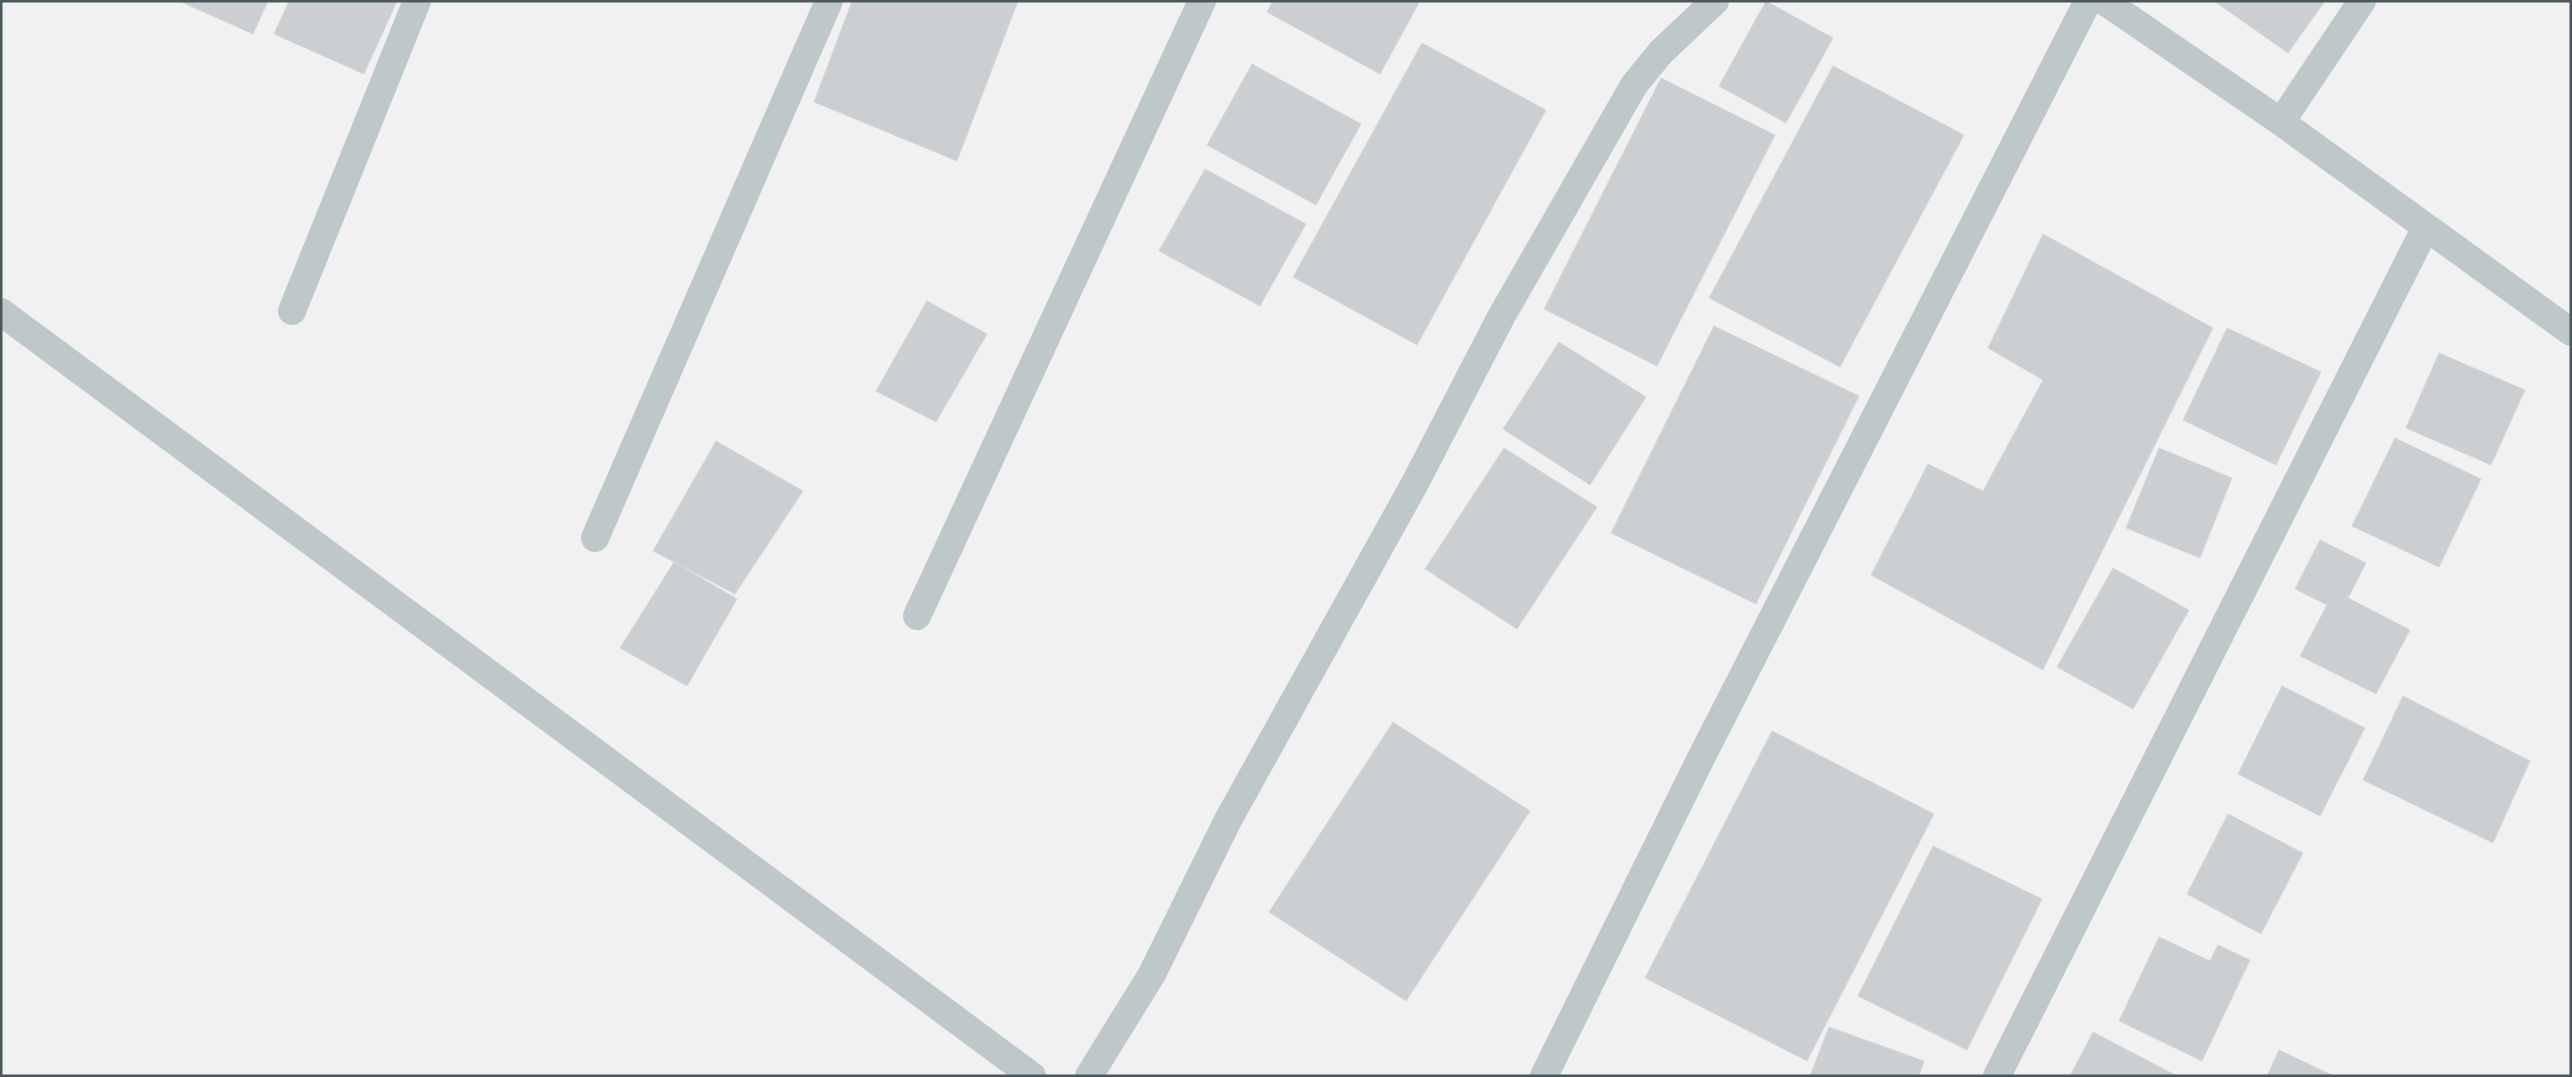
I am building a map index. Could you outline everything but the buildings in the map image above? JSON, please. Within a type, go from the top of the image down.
[{"type":"street","points":[[292,311],[417,1]]},
{"type":"street","points":[[596,538],[829,1]]},
{"type":"street","points":[[917,616],[1202,1]]},
{"type":"street","points":[[1089,1076],[1152,974],[1228,820],[1414,485],[1501,317],[1619,111],[1634,86],[1661,52],[1715,1]]},
{"type":"street","points":[[1544,1076],[1700,760],[2088,1]]},
{"type":"street","points":[[2104,1],[2281,122],[2571,332]]},
{"type":"street","points":[[2281,122],[2362,1]]},
{"type":"street","points":[[1997,1076],[2426,227]]},
{"type":"street","points":[[1,312],[1032,1076]]}]
